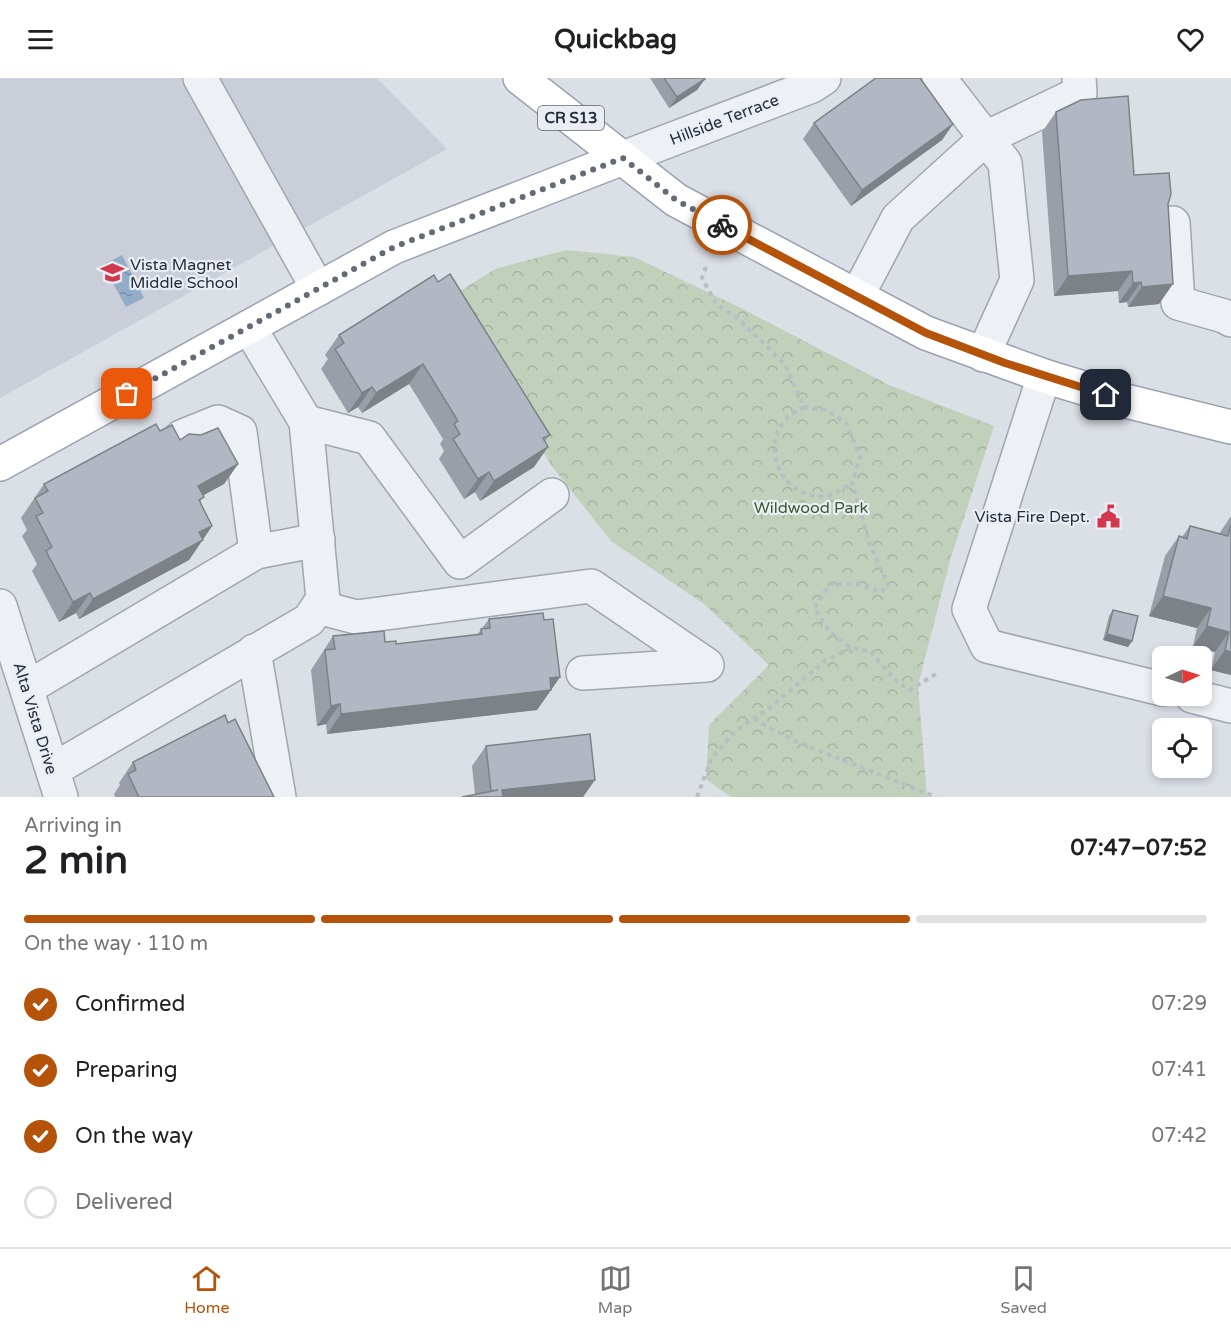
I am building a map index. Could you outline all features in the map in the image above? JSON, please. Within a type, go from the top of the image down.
[{"type":"main road","name":"CR S13","points":[[520,78],[676,200],[926,333],[1044,376],[1126,401],[1231,427]]},
{"type":"main road","points":[[0,464],[394,247],[623,158]]},
{"type":"street","points":[[200,78],[318,289]]},
{"type":"street","name":"Hillside Terrace","points":[[623,158],[812,86],[824,78]]},
{"type":"street","points":[[857,296],[898,218],[986,138],[1080,93],[1079,78]]},
{"type":"street","points":[[948,81],[1005,163],[1017,280],[983,355]]},
{"type":"street","points":[[1173,223],[1179,303],[1224,315],[1231,320]]},
{"type":"street","points":[[57,783],[254,651],[309,620],[323,599],[306,422],[249,327]]},
{"type":"street","points":[[1044,376],[969,609],[987,646],[1152,687]]},
{"type":"street","points":[[181,437],[218,422],[240,432],[256,552]]},
{"type":"street","points":[[306,422],[369,438],[460,562],[464,603]]},
{"type":"street","points":[[460,562],[552,495]]},
{"type":"street","points":[[27,688],[256,552],[318,540]]},
{"type":"street","points":[[318,606],[356,617],[591,586],[706,665],[583,673]]},
{"type":"street","name":"Alta Vista Drive","points":[[0,606],[57,783]]},
{"type":"street","points":[[254,651],[279,797]]},
{"type":"street","points":[[1212,701],[1231,705]]},
{"type":"path","points":[[706,267],[702,278],[717,305],[737,318],[784,363],[804,407]]},
{"type":"path","points":[[852,483],[828,496],[801,493],[780,475],[773,449],[782,423],[804,407],[827,410],[847,424],[860,457],[852,483],[871,547],[889,587],[880,592],[858,584],[830,584],[814,608],[829,631],[851,648],[870,651],[897,682],[910,690],[936,674]]},
{"type":"path","points":[[697,797],[712,758],[736,732],[772,706],[826,660],[851,648]]},
{"type":"path","points":[[754,719],[797,742],[936,797]]},
{"type":"shaded area","name":"Vista Magnet Middle School","points":[[0,78],[377,78],[447,149],[0,398]]},
{"type":"green space","name":"Wildwood Park","points":[[566,250],[634,257],[741,308],[889,385],[994,426],[951,557],[918,685],[927,797],[731,797],[706,779],[709,725],[769,665],[704,604],[611,541],[551,465],[452,296],[495,269]]},
{"type":"water","points":[[122,255],[144,298],[126,307],[103,265]]},
{"type":"building","points":[[664,78],[704,78],[705,79],[677,97]]},
{"type":"building","points":[[876,78],[920,78],[953,124],[862,190],[814,123]]},
{"type":"building","points":[[1128,96],[1134,175],[1169,173],[1171,194],[1168,204],[1173,284],[1142,287],[1141,282],[1133,283],[1132,271],[1068,276],[1056,112],[1081,100]]},
{"type":"building","points":[[450,274],[550,435],[543,438],[548,447],[494,481],[489,472],[478,479],[453,439],[460,434],[454,424],[458,421],[423,364],[376,393],[372,387],[362,393],[335,349],[344,343],[339,335],[434,275],[438,282]]},
{"type":"building","points":[[156,424],[160,431],[172,425],[180,440],[189,434],[201,435],[218,428],[238,464],[198,486],[204,497],[199,500],[212,526],[199,532],[203,540],[93,599],[90,593],[73,602],[46,551],[52,547],[36,516],[43,513],[35,498],[48,491],[44,484]]},
{"type":"building","points":[[1231,524],[1231,652],[1225,650],[1229,632],[1207,626],[1211,608],[1163,596],[1179,536],[1187,539],[1190,526],[1228,536]]},
{"type":"building","points":[[1113,610],[1138,616],[1132,641],[1107,634]]},
{"type":"building","points":[[543,613],[544,620],[553,619],[560,677],[550,678],[551,690],[341,714],[340,704],[331,706],[325,650],[335,649],[333,636],[384,631],[385,642],[396,641],[396,644],[482,634],[481,629],[490,628],[489,619]]},
{"type":"building","points":[[225,715],[228,723],[235,719],[274,797],[139,797],[128,774],[136,770],[133,762]]},
{"type":"building","points":[[590,734],[595,780],[502,790],[503,797],[462,797],[498,790],[491,791],[486,746]]},
{"type":"way so far","points":[[127,394],[394,247],[623,158],[676,200],[722,225]]},
{"type":"place","name":"Vista Magnet Middle School","points":[[112,273]]},
{"type":"place","name":"Vista Fire Dept.","points":[[1108,516]]},
{"type":"route","points":[[722,225],[926,333],[1005,363],[1106,395]]}]
